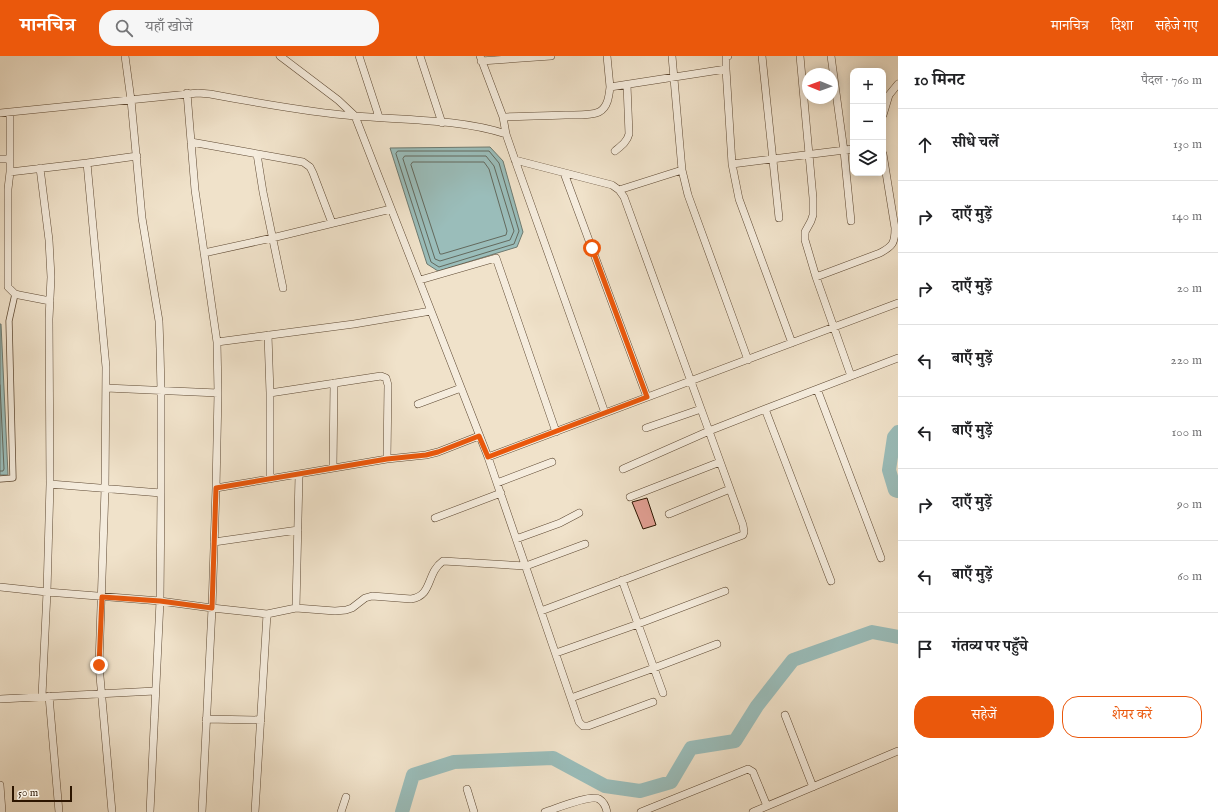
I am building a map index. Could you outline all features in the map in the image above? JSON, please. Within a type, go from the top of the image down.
[{"type":"street","points":[[125,56],[144,230],[159,321],[161,390],[160,601],[150,812]]},
{"type":"street","points":[[280,56],[338,100],[355,116],[488,457],[579,722],[583,726],[588,726],[653,702]]},
{"type":"street","points":[[359,56],[379,117]]},
{"type":"street","points":[[420,56],[442,123]]},
{"type":"street","points":[[551,56],[481,58],[502,117],[515,160],[605,413]]},
{"type":"street","points":[[502,117],[572,115],[599,112],[605,107],[610,88],[607,56]]},
{"type":"street","points":[[672,56],[682,170],[688,195],[748,360]]},
{"type":"street","points":[[726,56],[732,164],[739,199],[792,344]]},
{"type":"street","points":[[762,56],[779,218]]},
{"type":"street","points":[[800,56],[814,208],[812,221],[805,232],[805,236],[816,277],[851,376]]},
{"type":"street","points":[[831,56],[844,151],[851,221]]},
{"type":"street","points":[[610,88],[726,69]]},
{"type":"street","points":[[886,105],[889,95],[898,84]]},
{"type":"street","points":[[615,151],[624,144],[630,134],[627,85]]},
{"type":"street","points":[[187,94],[195,190],[217,342],[218,393],[216,488],[202,812]]},
{"type":"street","points":[[0,113],[187,94],[210,94],[308,111],[480,127],[506,134]]},
{"type":"street","points":[[10,112],[10,172],[4,283],[15,294],[50,301]]},
{"type":"street","points":[[191,142],[299,160],[307,164],[313,173],[332,223]]},
{"type":"street","points":[[732,164],[850,150]]},
{"type":"street","points":[[257,154],[263,192],[283,288]]},
{"type":"street","points":[[10,172],[137,156]]},
{"type":"street","points":[[0,159],[10,159]]},
{"type":"street","points":[[515,160],[612,185],[619,190],[624,197],[743,525],[744,532],[743,535],[541,611]]},
{"type":"street","points":[[87,163],[106,367],[105,489],[99,654],[101,693],[112,812]]},
{"type":"street","points":[[40,168],[50,262],[50,484],[46,696],[59,812]]},
{"type":"street","points":[[619,190],[682,170]]},
{"type":"street","points":[[564,173],[647,397]]},
{"type":"street","points":[[816,277],[880,253],[888,249],[893,244],[895,228],[886,173]]},
{"type":"street","points":[[890,199],[898,198]]},
{"type":"street","points":[[204,253],[272,238],[391,208]]},
{"type":"street","points":[[420,280],[496,258],[556,432]]},
{"type":"street","points":[[0,479],[13,478],[9,321],[15,294]]},
{"type":"street","points":[[488,457],[898,303]]},
{"type":"street","points":[[217,342],[432,312]]},
{"type":"street","points":[[268,335],[270,478]]},
{"type":"street","points":[[624,469],[709,431],[898,358]]},
{"type":"street","points":[[270,393],[381,376],[386,378],[388,385],[387,459]]},
{"type":"street","points":[[333,468],[334,383]]},
{"type":"street","points":[[106,388],[218,393]]},
{"type":"street","points":[[418,404],[461,388]]},
{"type":"street","points":[[817,389],[881,558]]},
{"type":"street","points":[[646,428],[701,409]]},
{"type":"street","points":[[765,409],[831,581]]},
{"type":"street","points":[[216,488],[387,459],[426,455],[438,452],[479,436]]},
{"type":"street","points":[[497,483],[552,462]]},
{"type":"street","points":[[630,497],[720,462]]},
{"type":"street","points":[[296,608],[298,475]]},
{"type":"street","points":[[50,484],[161,493]]},
{"type":"street","points":[[669,514],[730,489]]},
{"type":"street","points":[[435,518],[501,494]]},
{"type":"street","points":[[516,539],[560,523],[579,513]]},
{"type":"street","points":[[214,542],[298,530]]},
{"type":"street","points":[[0,587],[160,601],[267,614],[296,608],[346,610],[352,608],[365,598],[372,596],[412,599],[418,598],[427,588],[433,571],[437,565],[443,561],[526,566],[585,544]]},
{"type":"street","points":[[622,580],[663,694]]},
{"type":"street","points":[[556,653],[725,591]]},
{"type":"street","points":[[255,812],[267,614]]},
{"type":"street","points":[[571,698],[717,644]]},
{"type":"street","points":[[0,698],[155,691]]},
{"type":"street","points":[[785,715],[813,788]]},
{"type":"street","points":[[206,720],[261,720]]},
{"type":"street","points":[[753,812],[898,751]]},
{"type":"street","points":[[641,812],[748,769],[753,772],[768,806]]},
{"type":"street","points":[[0,785],[2,812]]},
{"type":"street","points":[[467,790],[474,812]]},
{"type":"street","points":[[341,812],[346,797]]},
{"type":"street","points":[[545,812],[581,800],[595,798],[600,799],[607,812]]},
{"type":"water","points":[[490,147],[503,161],[523,232],[517,247],[438,271],[427,264],[390,148]]},
{"type":"water","points":[[1,324],[8,475],[0,475]]},
{"type":"building","points":[[647,498],[656,525],[643,529],[632,502]]},
{"type":"waterway","points":[[898,432],[894,437],[889,470],[895,490],[898,491]]},
{"type":"waterway","points":[[402,812],[413,775],[454,762],[553,758],[605,786],[640,791],[671,782],[691,748],[735,741],[757,706],[793,660],[872,632],[898,637]]},
{"type":"route","points":[[99,665],[102,597],[160,601],[212,608],[216,488],[387,459],[426,455],[438,452],[479,436],[488,457],[647,397],[592,248]]}]
